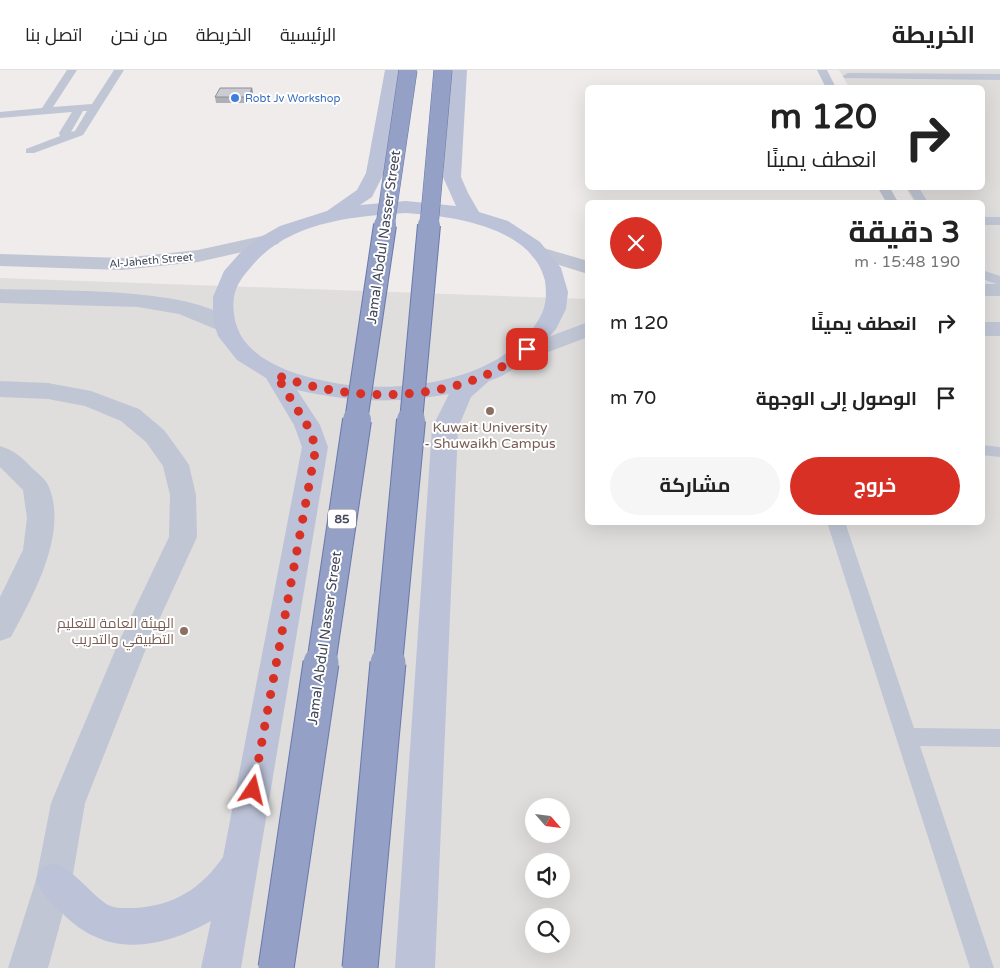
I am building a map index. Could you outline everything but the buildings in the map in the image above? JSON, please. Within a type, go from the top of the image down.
[{"type":"highway","name":"Jamal Abdul Nasser Street","points":[[276,968],[408,70]]},
{"type":"highway","points":[[360,968],[443,70]]},
{"type":"main road","points":[[331,216],[364,193],[375,173],[393,70]]},
{"type":"main road","points":[[458,70],[452,177],[458,193],[472,216]]},
{"type":"main road","points":[[406,207],[450,211],[472,216],[503,227],[529,242],[550,266],[556,284],[556,308],[543,333],[519,356],[482,375],[431,390],[376,395],[322,389],[276,375],[246,355],[232,339],[225,326],[222,309],[224,295],[231,278],[247,258],[270,240],[299,226],[331,216],[360,210],[406,207]]},
{"type":"main road","points":[[221,968],[316,447],[307,425],[276,375]]},
{"type":"main road","points":[[415,968],[445,428],[461,393],[482,375]]},
{"type":"main road","points":[[54,880],[99,920],[115,926],[144,926],[181,917],[216,896],[239,866]]},
{"type":"street","name":"Al-Jaheth Street","points":[[0,260],[122,264],[198,256],[270,240]]},
{"type":"street","points":[[540,253],[585,267]]},
{"type":"street","points":[[985,290],[1000,290]]},
{"type":"street","points":[[0,296],[120,300],[166,304],[201,314],[225,326]]},
{"type":"street","points":[[985,329],[1000,329]]},
{"type":"street","points":[[519,356],[585,330]]},
{"type":"street","points":[[0,389],[48,391],[91,399],[130,415],[156,436],[176,465],[183,495],[183,537],[132,646],[68,803],[54,880],[28,968]]},
{"type":"street","points":[[0,455],[11,462],[36,487],[41,518],[36,550],[2,620]]},
{"type":"lane","points":[[46,110],[72,70]]},
{"type":"lane","points":[[30,151],[79,133],[119,70]]},
{"type":"lane","points":[[822,70],[830,85]]},
{"type":"lane","points":[[846,73],[1000,77]]},
{"type":"lane","points":[[846,73],[853,85]]},
{"type":"lane","points":[[69,138],[66,137],[65,133],[80,107]]},
{"type":"lane","points":[[0,115],[95,107]]},
{"type":"lane","points":[[985,221],[1000,221]]},
{"type":"lane","points":[[985,275],[1000,281]]},
{"type":"lane","points":[[985,450],[1000,452]]},
{"type":"lane","points":[[837,525],[982,968]]},
{"type":"lane","points":[[906,737],[1000,738]]},
{"type":"shaded area","points":[[839,70],[1000,70],[1000,968],[0,968],[0,278],[585,299],[585,525],[985,525],[985,200],[913,200],[907,190],[985,190],[985,85],[848,85]]},
{"type":"place","name":"Robt Jv Workshop","points":[[235,98]]},
{"type":"place","name":"Kuwait University - Shuwaikh Campus","points":[[490,411]]},
{"type":"place","name":"الهيئة العامة للتعليم التطبيقي والتدريب","points":[[184,631]]},
{"type":"route","points":[[253,790],[316,447],[307,425],[276,375],[299,384],[337,392],[376,395],[406,394],[431,390],[482,375],[502,366],[527,349]]}]
